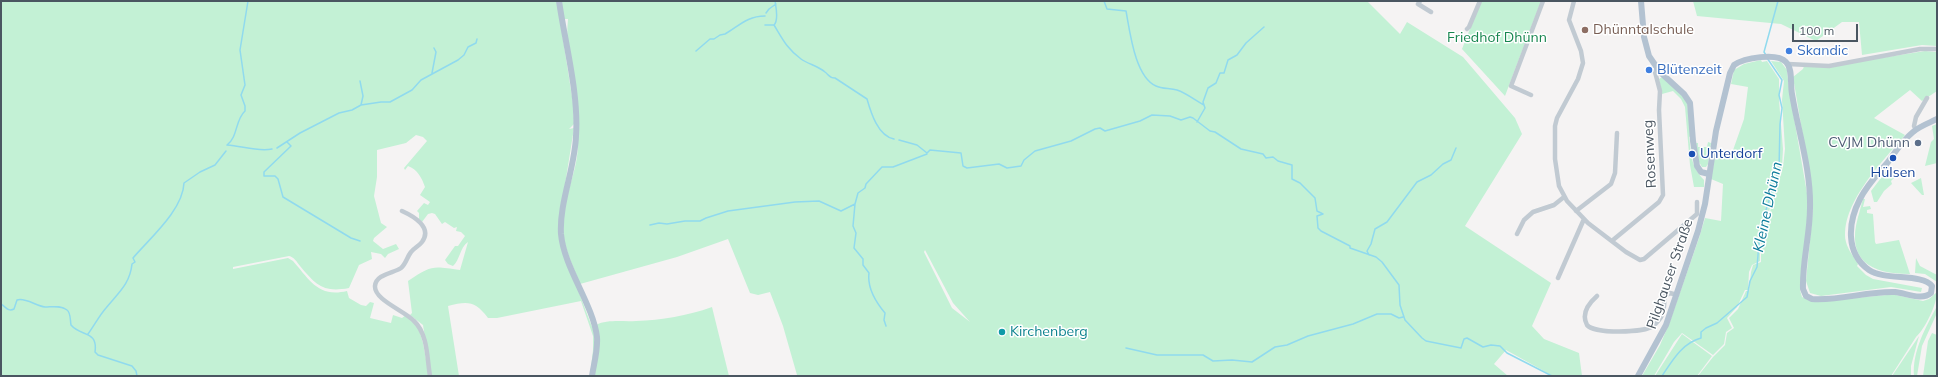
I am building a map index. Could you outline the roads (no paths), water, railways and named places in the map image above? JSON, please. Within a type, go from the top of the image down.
[{"type":"main road","points":[[559,1],[573,86],[576,123],[576,143],[562,216],[561,235],[565,250],[596,334],[596,350],[592,376]]},
{"type":"main road","points":[[1641,1],[1646,47],[1651,60],[1656,68],[1681,91],[1689,101],[1697,166],[1700,172],[1709,174]]},
{"type":"main road","name":"Pilghauser Straße","points":[[1638,376],[1662,333],[1677,295],[1702,216],[1716,131],[1732,69],[1741,62],[1766,57],[1782,58],[1788,64]]},
{"type":"main road","points":[[1788,64],[1810,195],[1810,222],[1803,287],[1805,295],[1810,298],[1820,299],[1889,292],[1925,296],[1932,292],[1931,286],[1925,281],[1882,276],[1868,270],[1856,257],[1850,240],[1853,221],[1861,196],[1906,140],[1916,130],[1937,119]]},
{"type":"street","points":[[1420,1],[1418,4],[1431,12]]},
{"type":"street","points":[[1467,29],[1470,28],[1480,1]]},
{"type":"street","points":[[1531,95],[1511,86],[1543,1]]},
{"type":"street","points":[[1574,1],[1569,20],[1581,51],[1583,63],[1578,79],[1557,118],[1554,129],[1557,175],[1559,186],[1564,197],[1584,219],[1603,235],[1613,240],[1635,258],[1644,259],[1697,214],[1697,202]]},
{"type":"street","points":[[1788,64],[1829,66],[1920,49],[1937,49]]},
{"type":"street","name":"Rosenweg","points":[[1613,240],[1659,202],[1663,195],[1659,110],[1660,96],[1654,72],[1656,68]]},
{"type":"street","points":[[1916,130],[1914,126],[1916,117],[1927,98]]},
{"type":"street","points":[[1576,211],[1611,184],[1615,173],[1617,133]]},
{"type":"street","points":[[1517,234],[1524,220],[1532,212],[1554,205],[1564,197]]},
{"type":"street","points":[[402,211],[415,217],[421,223],[425,232],[424,239],[410,253],[404,266],[397,271],[383,275],[377,281],[375,290],[387,304],[396,306],[419,325],[425,342],[430,376]]},
{"type":"street","points":[[1558,278],[1584,219]]},
{"type":"street","points":[[1597,296],[1588,306],[1585,313],[1587,325],[1595,330],[1640,331],[1651,327],[1663,314],[1665,296],[1670,293],[1677,295]]},
{"type":"waterway","points":[[227,145],[231,142],[240,119],[245,111],[245,106],[241,95],[245,85],[240,50],[248,1]]},
{"type":"waterway","points":[[775,1],[777,17],[774,25],[788,47],[801,59],[822,70],[830,77],[835,78],[867,99],[879,129],[888,137],[894,139]]},
{"type":"waterway","points":[[1104,1],[1107,9],[1126,11],[1138,64],[1149,81],[1158,87],[1180,91],[1204,105],[1205,108],[1197,122]]},
{"type":"waterway","name":"Kleine Dhünn","points":[[1766,55],[1764,52],[1778,1]]},
{"type":"waterway","points":[[766,13],[776,4]]},
{"type":"waterway","points":[[696,51],[710,39],[714,39],[725,34],[748,20],[759,16],[765,16]]},
{"type":"waterway","points":[[765,25],[774,25]]},
{"type":"waterway","points":[[1204,105],[1203,102],[1208,88],[1216,83],[1220,73],[1224,73],[1228,60],[1237,55],[1246,43],[1264,27]]},
{"type":"waterway","points":[[277,148],[300,133],[339,113],[352,110],[361,105],[390,102],[412,90],[421,80],[458,60],[464,55],[468,47],[476,43],[477,39]]},
{"type":"waterway","points":[[432,73],[436,52],[434,48]]},
{"type":"waterway","name":"Kleine Dhünn","points":[[1662,376],[1683,348],[1694,340],[1701,338],[1701,332],[1717,323],[1747,297],[1750,281],[1757,267],[1759,243],[1766,210],[1779,169],[1780,124],[1782,108],[1779,95],[1782,80],[1767,58]]},
{"type":"waterway","points":[[360,81],[363,96],[361,105]]},
{"type":"waterway","points":[[899,140],[917,145],[927,153],[930,150],[961,153],[963,166],[967,168],[999,164],[1007,168],[1021,166],[1024,160],[1035,151],[1071,141],[1095,129],[1100,128],[1105,131],[1140,121],[1152,115],[1170,116],[1181,120],[1190,117],[1193,118],[1210,131],[1215,132],[1241,149],[1263,154],[1266,158],[1273,157],[1278,161],[1292,165],[1292,179],[1300,183],[1315,198],[1317,211],[1323,214],[1317,216],[1318,228],[1350,246],[1350,248],[1376,257],[1382,262],[1399,285],[1400,305],[1405,320],[1426,341],[1461,348],[1464,339],[1467,338],[1483,347],[1491,345],[1500,346],[1507,353],[1552,376]]},
{"type":"waterway","points":[[287,142],[291,146],[264,172],[264,176],[275,176],[278,179],[283,197],[351,238],[360,241]]},
{"type":"waterway","points":[[227,145],[267,150],[272,149]]},
{"type":"waterway","points":[[1369,255],[1367,251],[1371,244],[1375,229],[1387,222],[1417,182],[1431,175],[1443,164],[1451,160],[1456,148]]},
{"type":"waterway","points":[[88,334],[103,311],[126,283],[132,264],[135,262],[133,258],[172,213],[178,203],[184,183],[200,172],[215,165],[226,151]]},
{"type":"waterway","points":[[650,225],[659,223],[667,224],[685,221],[700,221],[728,211],[795,202],[819,201],[841,211],[855,204],[858,193],[865,188],[866,184],[882,167],[893,167],[927,154]]},
{"type":"waterway","points":[[855,204],[853,226],[856,233],[854,248],[863,259],[863,265],[869,273],[869,284],[875,299],[885,313],[884,320],[886,326]]},
{"type":"waterway","points":[[1,304],[9,310],[12,310],[14,309],[17,300],[20,299],[45,307],[65,308],[69,313],[71,325],[94,340],[95,352],[98,355],[132,366],[136,371],[137,376]]},
{"type":"waterway","points":[[1126,348],[1157,355],[1203,355],[1213,361],[1232,360],[1252,362],[1275,347],[1287,345],[1308,336],[1353,324],[1377,314],[1391,314],[1399,318],[1403,317]]},
{"type":"place","name":"Dhünntalschule","points":[[1585,30]]},
{"type":"place","name":"Skandic","points":[[1789,51]]},
{"type":"place","name":"Blütenzeit","points":[[1649,70]]},
{"type":"place","name":"CVJM Dhünn","points":[[1918,143]]},
{"type":"place","name":"Unterdorf","points":[[1692,154]]},
{"type":"place","name":"Hülsen","points":[[1893,158]]},
{"type":"place","name":"Kirchenberg","points":[[1002,332]]},
{"type":"park label","name":"Friedhof Dhünn","points":[[1497,38]]}]
